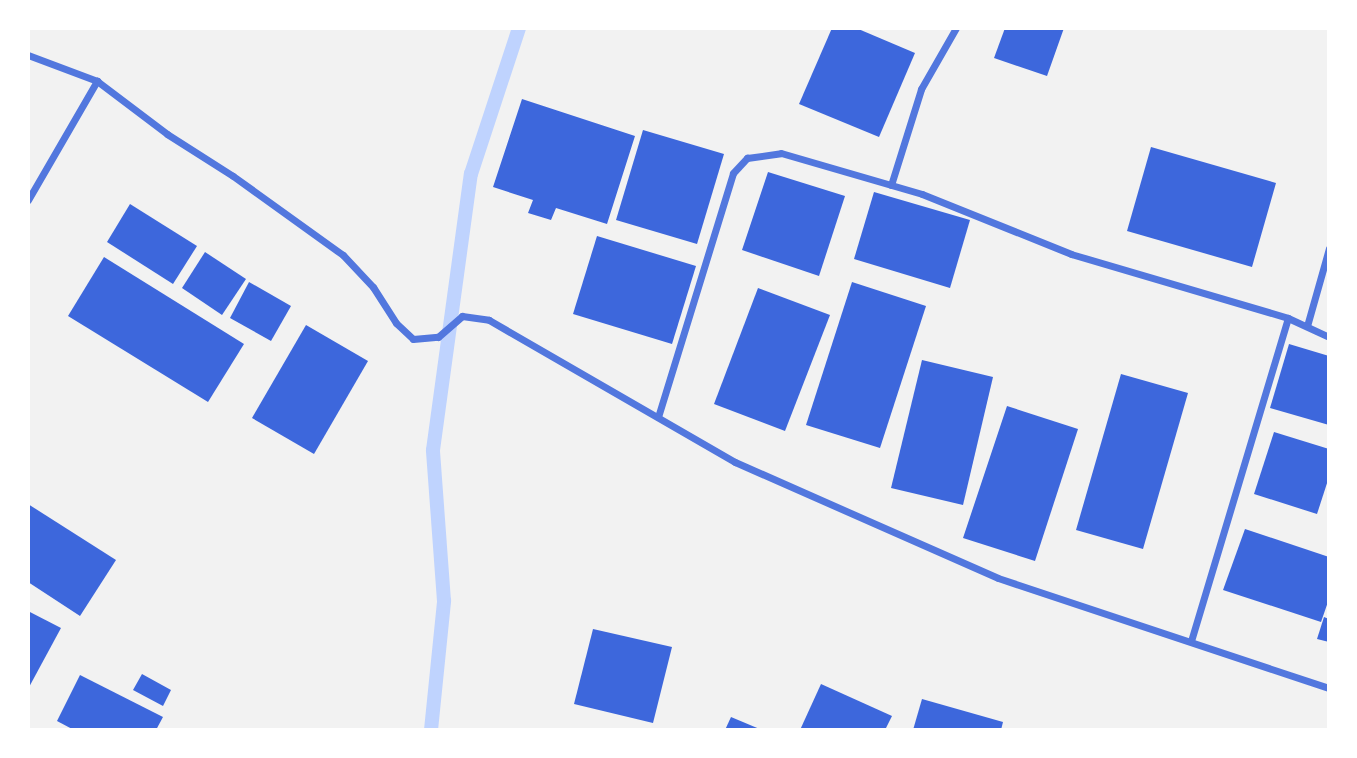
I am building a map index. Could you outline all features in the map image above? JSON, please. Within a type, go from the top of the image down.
[{"type":"street","points":[[891,185],[921,89],[956,28]]},
{"type":"street","points":[[28,55],[97,81],[167,134],[233,176],[344,255],[373,287],[396,323],[413,339],[438,337],[462,316],[489,320],[735,462],[998,578],[1329,688]]},
{"type":"street","points":[[28,200],[97,81]]},
{"type":"street","points":[[658,417],[733,173],[747,158],[781,153],[891,185],[1072,254],[1288,318],[1329,337]]},
{"type":"street","points":[[1307,326],[1329,248]]},
{"type":"street","points":[[1191,641],[1288,318]]},
{"type":"building","points":[[832,28],[856,28],[915,53],[879,137],[799,104]]},
{"type":"building","points":[[1005,28],[1064,28],[1047,76],[994,58]]},
{"type":"building","points":[[522,99],[635,136],[607,224],[556,208],[551,220],[528,213],[533,200],[493,187]]},
{"type":"building","points":[[643,130],[724,154],[697,244],[616,220]]},
{"type":"building","points":[[1151,147],[1276,183],[1252,267],[1127,231]]},
{"type":"building","points":[[768,172],[845,196],[819,276],[742,250]]},
{"type":"building","points":[[874,192],[970,220],[950,288],[854,259]]},
{"type":"building","points":[[130,204],[197,246],[173,284],[107,242]]},
{"type":"building","points":[[597,236],[696,266],[672,344],[573,314]]},
{"type":"building","points":[[205,252],[246,279],[222,315],[182,288]]},
{"type":"building","points":[[104,257],[244,344],[208,402],[68,316]]},
{"type":"building","points":[[249,282],[291,306],[271,341],[230,318]]},
{"type":"building","points":[[852,282],[926,306],[880,448],[806,425]]},
{"type":"building","points":[[758,288],[830,315],[785,431],[714,404]]},
{"type":"building","points":[[306,325],[368,361],[314,454],[252,418]]},
{"type":"building","points":[[1289,344],[1329,356],[1329,425],[1270,408]]},
{"type":"building","points":[[922,360],[993,377],[963,505],[891,488]]},
{"type":"building","points":[[1121,374],[1188,393],[1143,549],[1076,530]]},
{"type":"building","points":[[1007,406],[1078,429],[1035,561],[963,538]]},
{"type":"building","points":[[1274,432],[1329,449],[1329,477],[1317,514],[1254,494]]},
{"type":"building","points":[[28,504],[116,560],[80,616],[28,582]]},
{"type":"building","points":[[1245,529],[1329,557],[1329,599],[1321,622],[1223,590]]},
{"type":"building","points":[[28,611],[61,628],[28,689]]},
{"type":"building","points":[[1324,617],[1329,619],[1329,642],[1317,639]]},
{"type":"building","points":[[593,629],[672,647],[653,723],[574,704]]},
{"type":"building","points":[[142,674],[171,690],[163,706],[133,690]]},
{"type":"building","points":[[80,675],[163,717],[156,730],[74,730],[57,721]]},
{"type":"building","points":[[821,684],[892,716],[885,730],[800,730]]},
{"type":"building","points":[[922,699],[1003,722],[1001,730],[913,730]]},
{"type":"building","points":[[731,717],[762,730],[725,730]]},
{"type":"waterway","points":[[431,730],[444,601],[433,450],[471,174],[519,28]]}]
